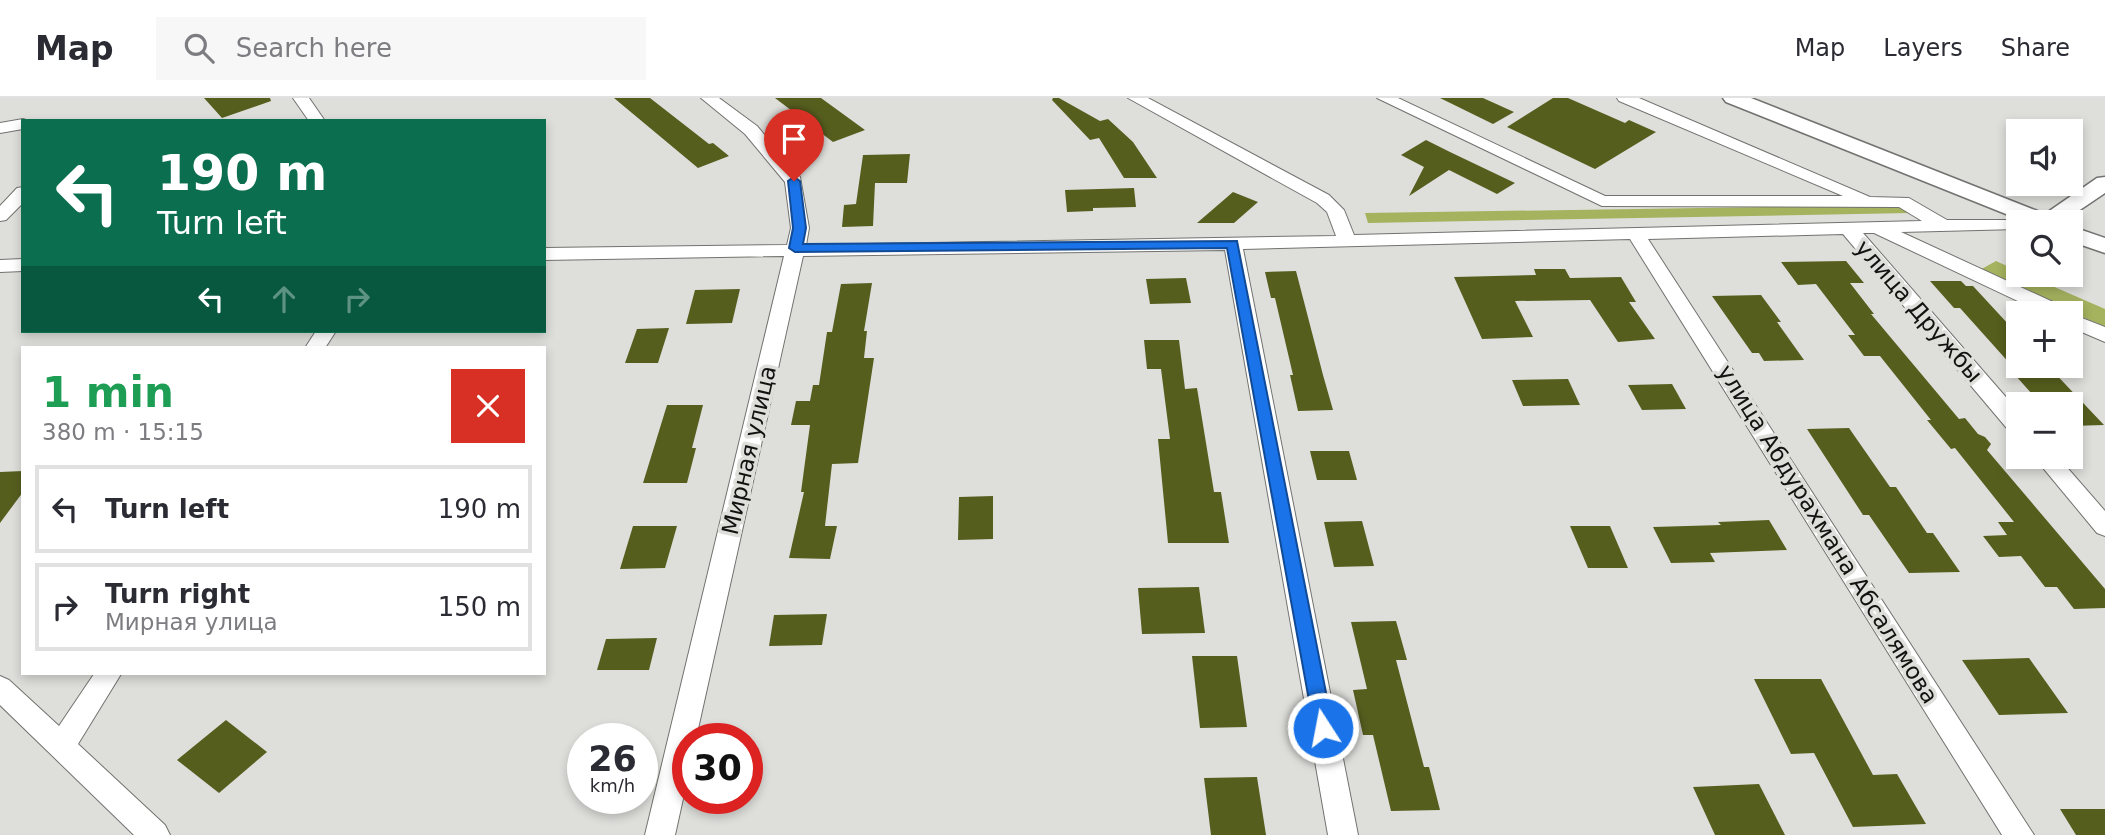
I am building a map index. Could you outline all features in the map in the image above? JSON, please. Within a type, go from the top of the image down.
[{"type":"street","points":[[301,98],[316,119]]},
{"type":"street","name":"Мирная улица","points":[[660,835],[800,228],[794,181],[751,130],[709,98]]},
{"type":"street","points":[[1136,98],[1323,199],[1335,210],[1347,241]]},
{"type":"street","points":[[1385,98],[1602,201],[1903,202],[1944,226]]},
{"type":"street","points":[[1625,98],[1871,202]]},
{"type":"street","points":[[1733,98],[2016,210]]},
{"type":"street","points":[[0,128],[21,124]]},
{"type":"street","points":[[2064,210],[2105,183]]},
{"type":"street","points":[[0,216],[21,194]]},
{"type":"street","points":[[546,254],[795,248],[1233,244],[2006,224]]},
{"type":"street","name":"улица Дружбы","points":[[1848,228],[2006,412]]},
{"type":"street","points":[[1877,228],[2033,301]]},
{"type":"street","name":"улица Абдурахмана Абсалямова","points":[[1636,234],[2019,835]]},
{"type":"street","points":[[2083,238],[2105,246]]},
{"type":"street","points":[[1233,244],[1343,835]]},
{"type":"street","points":[[0,266],[21,265]]},
{"type":"street","points":[[2083,325],[2105,335]]},
{"type":"street","points":[[2055,469],[2105,527]]},
{"type":"street","points":[[61,747],[107,675]]},
{"type":"street","points":[[0,688],[155,835]]},
{"type":"green space","points":[[1901,205],[1909,213],[1368,223],[1365,213]]},
{"type":"green space","points":[[1996,261],[2006,266],[2006,283],[1978,271]]},
{"type":"green space","points":[[2014,287],[2055,287],[2105,309],[2105,327],[2083,317],[2083,301],[2046,301]]},
{"type":"building","points":[[204,98],[270,98],[271,101],[222,118]]},
{"type":"building","points":[[614,98],[650,98],[709,144],[713,143],[729,156],[698,168]]},
{"type":"building","points":[[775,98],[821,98],[865,130],[833,142]]},
{"type":"building","points":[[1053,98],[1059,98],[1100,121],[1108,119],[1133,142],[1157,178],[1124,178],[1099,138],[1090,140]]},
{"type":"building","points":[[1440,98],[1483,98],[1514,112],[1493,124]]},
{"type":"building","points":[[1553,98],[1568,98],[1625,123],[1629,120],[1656,132],[1595,169],[1507,127]]},
{"type":"building","points":[[1426,140],[1515,183],[1497,194],[1449,170],[1409,196],[1424,167],[1401,155]]},
{"type":"building","points":[[910,154],[907,183],[875,183],[873,226],[842,227],[844,205],[856,204],[863,155]]},
{"type":"building","points":[[1134,188],[1136,207],[1093,208],[1093,211],[1067,212],[1065,190]]},
{"type":"building","points":[[1233,192],[1258,202],[1234,223],[1197,223]]},
{"type":"building","points":[[1846,261],[1864,283],[1850,283],[1874,314],[1871,314],[1959,419],[1965,418],[1978,434],[1991,444],[1987,450],[2105,589],[2105,608],[2074,609],[2057,587],[2045,587],[2021,556],[1999,557],[1983,536],[2007,535],[1998,522],[2014,522],[1955,448],[1951,449],[1927,420],[1931,420],[1880,356],[1864,356],[1848,335],[1855,335],[1816,284],[1798,285],[1781,262]]},
{"type":"building","points":[[1534,269],[1565,269],[1570,278],[1621,277],[1636,302],[1629,302],[1655,339],[1618,342],[1590,300],[1515,301],[1533,337],[1482,339],[1454,277],[1536,275]]},
{"type":"building","points":[[1296,271],[1333,410],[1298,411],[1290,375],[1293,375],[1275,298],[1271,298],[1265,272]]},
{"type":"building","points":[[1186,278],[1191,303],[1150,304],[1146,279]]},
{"type":"building","points":[[1930,281],[1961,281],[1966,286],[1973,286],[2006,322],[2006,359],[1960,308],[1954,308]]},
{"type":"building","points":[[872,283],[864,331],[867,331],[864,358],[874,358],[858,463],[832,464],[825,526],[837,526],[830,559],[789,558],[804,492],[801,492],[810,425],[791,425],[796,401],[810,401],[813,385],[819,385],[827,332],[832,332],[841,284]]},
{"type":"building","points":[[740,289],[732,323],[686,324],[695,290]]},
{"type":"building","points":[[1761,295],[1804,360],[1764,361],[1759,353],[1752,353],[1712,296]]},
{"type":"building","points":[[669,328],[658,363],[625,363],[637,329]]},
{"type":"building","points":[[1144,340],[1179,340],[1185,389],[1197,388],[1214,492],[1221,492],[1229,543],[1168,543],[1158,439],[1170,439],[1161,369],[1147,369]]},
{"type":"building","points":[[2018,378],[2059,378],[2073,392],[2030,392]]},
{"type":"building","points":[[1568,379],[1580,405],[1523,406],[1512,380]]},
{"type":"building","points":[[1672,384],[1686,409],[1642,410],[1628,385]]},
{"type":"building","points":[[2083,403],[2104,425],[2083,426]]},
{"type":"building","points":[[667,405],[703,405],[692,448],[696,448],[687,483],[643,483]]},
{"type":"building","points":[[1849,428],[1890,487],[1896,487],[1927,533],[1933,533],[1960,572],[1909,573],[1869,515],[1863,515],[1807,429]]},
{"type":"building","points":[[1310,451],[1349,451],[1357,480],[1317,480]]},
{"type":"building","points":[[21,471],[21,495],[0,523],[0,472]]},
{"type":"building","points":[[993,496],[993,539],[958,540],[959,497]]},
{"type":"building","points":[[1769,520],[1787,550],[1710,553],[1715,562],[1671,563],[1653,527],[1721,525],[1718,522]]},
{"type":"building","points":[[1362,521],[1374,566],[1334,567],[1324,522]]},
{"type":"building","points":[[633,526],[677,526],[665,568],[620,569]]},
{"type":"building","points":[[1570,526],[1610,526],[1628,568],[1588,568]]},
{"type":"building","points":[[1199,587],[1205,633],[1142,634],[1138,588]]},
{"type":"building","points":[[827,614],[822,645],[769,646],[774,615]]},
{"type":"building","points":[[1396,621],[1407,660],[1396,660],[1424,767],[1429,767],[1440,810],[1391,811],[1373,735],[1363,735],[1353,690],[1367,689],[1351,622]]},
{"type":"building","points":[[657,638],[649,670],[597,670],[606,639]]},
{"type":"building","points":[[1192,656],[1237,656],[1247,727],[1200,728]]},
{"type":"building","points":[[2029,658],[2068,713],[1999,715],[1962,660]]},
{"type":"building","points":[[1754,679],[1821,679],[1873,775],[1897,774],[1926,824],[1853,827],[1814,753],[1791,754]]},
{"type":"building","points":[[226,720],[267,752],[219,793],[177,760]]},
{"type":"building","points":[[1257,777],[1266,835],[1211,835],[1204,778]]},
{"type":"building","points":[[1759,784],[1785,835],[1715,835],[1693,787]]},
{"type":"building","points":[[2060,809],[2105,809],[2105,835],[2076,835]]},
{"type":"route","points":[[794,181],[800,228],[795,248],[1233,244],[1323,728]]}]
